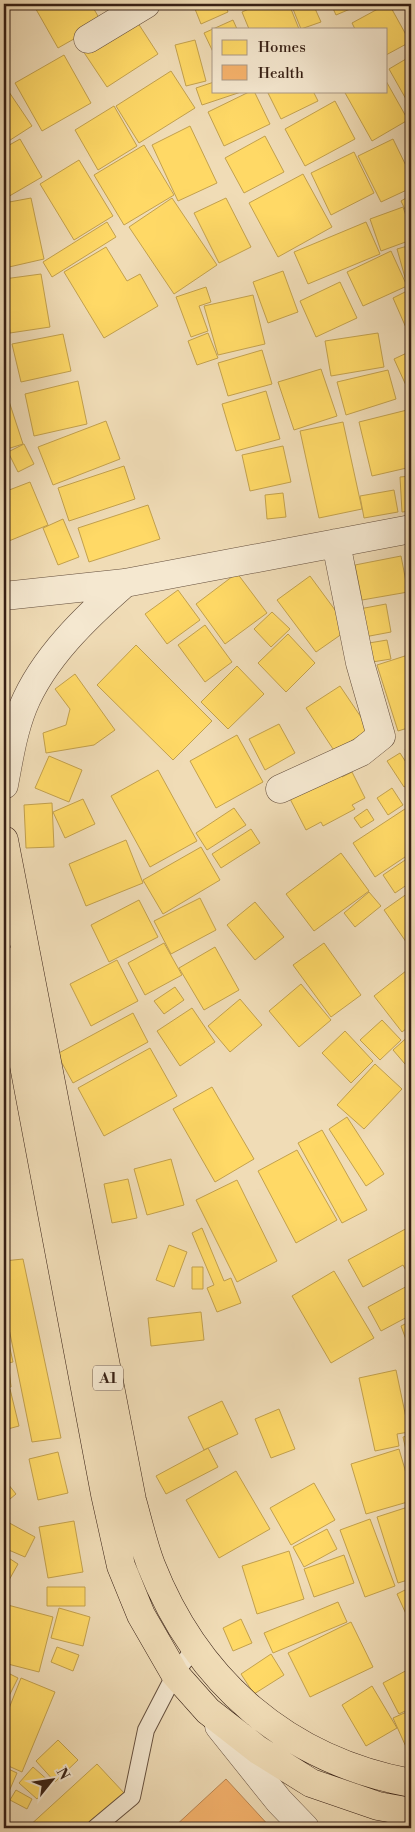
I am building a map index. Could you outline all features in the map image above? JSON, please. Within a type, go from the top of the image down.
[{"type":"highway","name":"A1","points":[[4,840],[66,1221],[105,1494],[121,1566],[142,1615],[175,1674],[208,1711],[258,1750],[311,1783],[378,1806],[411,1812]]},
{"type":"highway","name":"A1","points":[[4,960],[132,1500],[151,1565],[181,1626],[208,1667],[239,1700],[265,1721],[320,1753],[384,1778],[411,1783]]},
{"type":"street","points":[[88,39],[146,4]]},
{"type":"street","points":[[4,596],[125,583],[411,529]]},
{"type":"street","points":[[280,789],[361,752],[381,736],[360,663],[336,543]]},
{"type":"street","points":[[4,786],[12,744],[24,706],[41,673],[95,610],[125,583]]},
{"type":"street","points":[[208,1711],[279,1801],[305,1828]]},
{"type":"lane","points":[[95,1828],[132,1797],[146,1730],[175,1674],[195,1647]]},
{"type":"building: Homes","points":[[33,4],[91,4],[102,23],[58,48]]},
{"type":"building: Homes","points":[[193,4],[225,4],[228,12],[201,24]]},
{"type":"building: Homes","points":[[260,4],[289,4],[299,28],[249,28],[242,12]]},
{"type":"building: Homes","points":[[291,4],[313,4],[321,22],[301,28]]},
{"type":"building: Homes","points":[[331,4],[362,4],[336,15]]},
{"type":"building: Homes","points":[[389,4],[410,42],[388,54],[388,28],[354,28],[352,23]]},
{"type":"building: Homes","points":[[134,17],[158,54],[107,87],[83,51]]},
{"type":"building: Homes","points":[[233,20],[237,28],[215,28]]},
{"type":"building: Homes","points":[[212,29],[212,50],[204,33]]},
{"type":"building: Homes","points":[[195,40],[206,81],[186,86],[175,45]]},
{"type":"building: Homes","points":[[64,55],[91,103],[42,131],[15,83]]},
{"type":"building: Homes","points":[[411,56],[411,108],[389,69]]},
{"type":"building: Homes","points":[[171,71],[195,108],[139,143],[116,106]]},
{"type":"building: Homes","points":[[212,83],[212,92],[241,92],[202,105],[196,88]]},
{"type":"building: Homes","points":[[388,85],[408,120],[372,141],[345,92],[388,92]]},
{"type":"building: Homes","points":[[9,92],[32,126],[4,144],[4,95]]},
{"type":"building: Homes","points":[[249,92],[254,92],[270,124],[224,146],[208,112]]},
{"type":"building: Homes","points":[[268,92],[314,92],[318,101],[281,119]]},
{"type":"building: Homes","points":[[335,101],[355,139],[305,166],[285,129]]},
{"type":"building: Homes","points":[[114,106],[137,146],[98,170],[75,130]]},
{"type":"building: Homes","points":[[190,126],[217,183],[178,201],[152,145]]},
{"type":"building: Homes","points":[[265,136],[284,172],[244,193],[225,158]]},
{"type":"building: Homes","points":[[20,139],[42,177],[6,198],[4,193],[4,148]]},
{"type":"building: Homes","points":[[393,139],[411,176],[411,188],[381,202],[358,156]]},
{"type":"building: Homes","points":[[144,145],[174,195],[124,225],[94,175]]},
{"type":"building: Homes","points":[[354,152],[374,193],[331,215],[311,173]]},
{"type":"building: Homes","points":[[79,160],[113,216],[74,240],[40,184]]},
{"type":"building: Homes","points":[[303,174],[332,227],[278,257],[249,203]]},
{"type":"building: Homes","points":[[411,195],[411,222],[401,201]]},
{"type":"building: Homes","points":[[31,198],[44,259],[9,267],[4,243],[4,203]]},
{"type":"building: Homes","points":[[172,198],[217,265],[174,294],[129,227]]},
{"type":"building: Homes","points":[[226,198],[251,247],[219,263],[194,213]]},
{"type":"building: Homes","points":[[403,207],[411,230],[411,240],[381,251],[370,219]]},
{"type":"building: Homes","points":[[107,222],[116,237],[52,277],[43,262]]},
{"type":"building: Homes","points":[[366,222],[380,254],[308,284],[294,252]]},
{"type":"building: Homes","points":[[411,245],[411,280],[406,281],[397,249]]},
{"type":"building: Homes","points":[[106,247],[127,281],[140,274],[158,306],[104,338],[64,272]]},
{"type":"building: Homes","points":[[391,251],[407,286],[363,306],[347,272]]},
{"type":"building: Homes","points":[[283,271],[298,312],[268,323],[253,282]]},
{"type":"building: Homes","points":[[41,274],[50,327],[10,333],[4,279]]},
{"type":"building: Homes","points":[[340,282],[357,318],[316,337],[300,301]]},
{"type":"building: Homes","points":[[206,287],[211,302],[199,306],[208,331],[191,337],[176,297]]},
{"type":"building: Homes","points":[[411,289],[411,339],[393,298]]},
{"type":"building: Homes","points":[[253,295],[265,344],[218,355],[204,306]]},
{"type":"building: Homes","points":[[208,333],[218,358],[197,365],[188,341]]},
{"type":"building: Homes","points":[[378,333],[384,367],[331,376],[325,341]]},
{"type":"building: Homes","points":[[63,334],[71,371],[21,382],[12,344]]},
{"type":"building: Homes","points":[[262,350],[272,384],[228,396],[218,363]]},
{"type":"building: Homes","points":[[411,351],[411,391],[409,392],[394,359]]},
{"type":"building: Homes","points":[[321,369],[337,416],[294,430],[278,382]]},
{"type":"building: Homes","points":[[388,370],[396,399],[346,415],[337,382]]},
{"type":"building: Homes","points":[[78,381],[87,424],[34,436],[25,394]]},
{"type":"building: Homes","points":[[4,386],[23,444],[4,450]]},
{"type":"building: Homes","points":[[266,391],[280,439],[236,451],[222,404]]},
{"type":"building: Homes","points":[[411,409],[411,467],[372,476],[359,422]]},
{"type":"building: Homes","points":[[106,421],[120,459],[53,485],[38,447]]},
{"type":"building: Homes","points":[[343,422],[362,509],[319,518],[300,431]]},
{"type":"building: Homes","points":[[24,444],[34,464],[18,472],[8,452]]},
{"type":"building: Homes","points":[[283,446],[291,482],[250,491],[242,455]]},
{"type":"building: Homes","points":[[124,466],[135,499],[69,521],[58,488]]},
{"type":"building: Homes","points":[[411,476],[411,511],[402,512],[400,477]]},
{"type":"building: Homes","points":[[30,482],[48,525],[4,543],[4,492]]},
{"type":"building: Homes","points":[[394,490],[398,512],[364,518],[360,496]]},
{"type":"building: Homes","points":[[283,493],[286,517],[267,519],[265,495]]},
{"type":"building: Homes","points":[[148,505],[160,539],[89,562],[78,528]]},
{"type":"building: Homes","points":[[63,519],[79,557],[58,565],[43,528]]},
{"type":"building: Homes","points":[[401,556],[408,592],[362,600],[355,565]]},
{"type":"building: Homes","points":[[237,573],[267,613],[225,644],[196,604]]},
{"type":"building: Homes","points":[[310,576],[349,629],[316,652],[277,600]]},
{"type":"building: Homes","points":[[178,590],[200,620],[167,644],[145,614]]},
{"type":"building: Homes","points":[[386,604],[391,632],[359,638],[354,610]]},
{"type":"building: Homes","points":[[272,612],[290,629],[271,647],[254,629]]},
{"type":"building: Homes","points":[[205,625],[232,662],[205,682],[178,645]]},
{"type":"building: Homes","points":[[288,634],[315,663],[286,692],[258,663]]},
{"type":"building: Homes","points":[[387,640],[391,659],[366,663],[363,644]]},
{"type":"building: Homes","points":[[136,645],[212,721],[173,760],[97,685]]},
{"type":"building: Homes","points":[[411,654],[411,727],[398,731],[377,665]]},
{"type":"building: Homes","points":[[237,666],[264,694],[228,729],[201,702]]},
{"type":"building: Homes","points":[[75,674],[115,730],[94,745],[46,753],[43,733],[66,725],[70,709],[55,689]]},
{"type":"building: Homes","points":[[340,686],[369,729],[335,752],[306,708]]},
{"type":"building: Homes","points":[[279,724],[295,753],[265,770],[249,739]]},
{"type":"building: Homes","points":[[237,735],[263,782],[216,808],[190,761]]},
{"type":"building: Homes","points":[[411,745],[411,760],[405,749]]},
{"type":"building: Homes","points":[[400,753],[411,770],[411,782],[404,787],[387,761]]},
{"type":"building: Homes","points":[[49,756],[82,770],[69,802],[35,788]]},
{"type":"building: Homes","points":[[158,770],[197,841],[150,867],[111,796]]},
{"type":"building: Homes","points":[[339,771],[342,777],[352,772],[365,798],[352,805],[355,809],[323,826],[321,822],[306,830],[287,793]]},
{"type":"building: Homes","points":[[392,788],[403,805],[388,815],[377,798]]},
{"type":"building: Homes","points":[[83,799],[95,824],[65,838],[53,812]]},
{"type":"building: Homes","points":[[52,803],[54,847],[26,848],[24,805]]},
{"type":"building: Homes","points":[[411,805],[411,853],[375,877],[353,843]]},
{"type":"building: Homes","points":[[234,808],[246,825],[207,850],[196,833]]},
{"type":"building: Homes","points":[[367,809],[374,820],[361,828],[354,818]]},
{"type":"building: Homes","points":[[251,829],[260,843],[221,868],[212,854]]},
{"type":"building: Homes","points":[[126,840],[143,883],[86,906],[69,864]]},
{"type":"building: Homes","points":[[201,847],[220,880],[163,914],[143,880]]},
{"type":"building: Homes","points":[[341,853],[369,891],[314,931],[286,894]]},
{"type":"building: Homes","points":[[411,856],[411,882],[395,893],[383,875]]},
{"type":"building: Homes","points":[[411,891],[411,949],[384,910]]},
{"type":"building: Homes","points":[[369,892],[381,906],[355,927],[344,913]]},
{"type":"building: Homes","points":[[200,898],[216,930],[171,954],[154,921]]},
{"type":"building: Homes","points":[[139,900],[158,937],[109,962],[91,925]]},
{"type":"building: Homes","points":[[255,902],[284,937],[255,960],[227,925]]},
{"type":"building: Homes","points":[[164,943],[182,975],[145,995],[128,963]]},
{"type":"building: Homes","points":[[324,943],[361,995],[331,1017],[293,965]]},
{"type":"building: Homes","points":[[215,947],[239,990],[204,1010],[179,968]]},
{"type":"building: Homes","points":[[117,960],[138,1001],[91,1026],[70,984]]},
{"type":"building: Homes","points":[[411,967],[411,1025],[402,1032],[374,996]]},
{"type":"building: Homes","points":[[301,984],[331,1020],[299,1047],[269,1011]]},
{"type":"building: Homes","points":[[175,987],[184,1000],[164,1014],[154,1001]]},
{"type":"building: Homes","points":[[240,999],[262,1025],[230,1052],[208,1026]]},
{"type":"building: Homes","points":[[192,1008],[215,1042],[180,1066],[157,1031]]},
{"type":"building: Homes","points":[[133,1013],[148,1042],[73,1083],[57,1054]]},
{"type":"building: Homes","points":[[382,1020],[401,1040],[380,1060],[360,1040]]},
{"type":"building: Homes","points":[[345,1031],[373,1061],[351,1083],[322,1053]]},
{"type":"building: Homes","points":[[411,1034],[411,1071],[393,1050]]},
{"type":"building: Homes","points":[[150,1048],[177,1096],[104,1136],[78,1088]]},
{"type":"building: Homes","points":[[375,1064],[402,1089],[364,1129],[337,1105]]},
{"type":"building: Homes","points":[[212,1087],[254,1159],[215,1182],[173,1109]]},
{"type":"building: Homes","points":[[347,1117],[384,1174],[366,1186],[329,1129]]},
{"type":"building: Homes","points":[[322,1130],[367,1210],[342,1223],[298,1143]]},
{"type":"building: Homes","points":[[297,1150],[337,1220],[296,1243],[258,1171]]},
{"type":"building: Homes","points":[[171,1159],[184,1205],[147,1215],[134,1169]]},
{"type":"building: Homes","points":[[128,1179],[137,1218],[112,1223],[104,1184]]},
{"type":"building: Homes","points":[[4,1180],[9,1198],[4,1199]]},
{"type":"building: Homes","points":[[237,1180],[277,1261],[237,1282],[196,1200]]},
{"type":"building: Homes","points":[[411,1226],[411,1280],[403,1265],[363,1287],[348,1260]]},
{"type":"building: Homes","points":[[202,1228],[224,1281],[231,1278],[241,1303],[217,1312],[207,1288],[214,1285],[192,1233]]},
{"type":"building: Homes","points":[[169,1245],[187,1252],[174,1287],[156,1280]]},
{"type":"building: Homes","points":[[23,1259],[61,1438],[32,1442],[4,1304],[4,1261]]},
{"type":"building: Homes","points":[[192,1267],[203,1267],[203,1289],[192,1289]]},
{"type":"building: Homes","points":[[334,1271],[374,1338],[331,1363],[292,1296]]},
{"type":"building: Homes","points":[[411,1284],[411,1315],[381,1331],[368,1307]]},
{"type":"building: Homes","points":[[201,1312],[204,1340],[151,1346],[148,1318]]},
{"type":"building: Homes","points":[[411,1321],[411,1353],[401,1326]]},
{"type":"building: Homes","points":[[9,1344],[13,1362],[4,1364],[4,1345]]},
{"type":"building: Homes","points":[[4,1368],[9,1368],[11,1387],[4,1388]]},
{"type":"building: Homes","points":[[396,1370],[409,1432],[397,1434],[399,1446],[375,1451],[359,1378]]},
{"type":"building: Homes","points":[[10,1389],[19,1426],[4,1430],[4,1390]]},
{"type":"building: Homes","points":[[222,1401],[238,1434],[204,1450],[188,1417]]},
{"type":"building: Homes","points":[[279,1409],[295,1449],[271,1458],[255,1419]]},
{"type":"building: Homes","points":[[411,1435],[411,1472],[403,1437]]},
{"type":"building: Homes","points":[[208,1448],[218,1467],[166,1494],[156,1476]]},
{"type":"building: Homes","points":[[399,1449],[411,1490],[411,1501],[366,1514],[351,1464]]},
{"type":"building: Homes","points":[[58,1452],[68,1493],[38,1500],[29,1459]]},
{"type":"building: Homes","points":[[236,1471],[270,1529],[219,1558],[186,1500]]},
{"type":"building: Homes","points":[[4,1479],[16,1494],[4,1504]]},
{"type":"building: Homes","points":[[314,1483],[335,1520],[291,1545],[270,1508]]},
{"type":"building: Homes","points":[[411,1506],[411,1579],[398,1583],[377,1517]]},
{"type":"building: Homes","points":[[370,1519],[395,1586],[365,1597],[340,1530]]},
{"type":"building: Homes","points":[[4,1520],[35,1537],[25,1557],[4,1548]]},
{"type":"building: Homes","points":[[74,1521],[83,1572],[48,1578],[39,1527]]},
{"type":"building: Homes","points":[[327,1529],[337,1549],[304,1567],[293,1547]]},
{"type":"building: Homes","points":[[289,1551],[304,1599],[257,1614],[242,1566]]},
{"type":"building: Homes","points":[[4,1555],[18,1564],[4,1589]]},
{"type":"building: Homes","points":[[344,1555],[354,1583],[314,1597],[304,1569]]},
{"type":"building: Homes","points":[[47,1587],[85,1587],[85,1606],[47,1606]]},
{"type":"building: Homes","points":[[411,1587],[411,1625],[397,1594]]},
{"type":"building: Homes","points":[[338,1602],[347,1622],[273,1653],[264,1633]]},
{"type":"building: Homes","points":[[4,1604],[53,1617],[39,1672],[4,1663]]},
{"type":"building: Homes","points":[[59,1608],[90,1617],[83,1646],[51,1638]]},
{"type":"building: Homes","points":[[241,1619],[252,1643],[233,1651],[223,1628]]},
{"type":"building: Homes","points":[[351,1622],[373,1667],[310,1697],[288,1653]]},
{"type":"building: Homes","points":[[57,1647],[79,1655],[73,1671],[51,1662]]},
{"type":"building: Homes","points":[[271,1654],[284,1675],[254,1694],[241,1674]]},
{"type":"building: Homes","points":[[411,1668],[411,1708],[399,1714],[383,1683]]},
{"type":"building: Homes","points":[[4,1671],[18,1678],[4,1706]]},
{"type":"building: Homes","points":[[21,1678],[55,1692],[22,1772],[4,1764],[4,1721]]},
{"type":"building: Homes","points":[[372,1686],[397,1728],[366,1746],[342,1705]]},
{"type":"building: Homes","points":[[411,1710],[411,1747],[407,1749],[393,1718]]},
{"type":"building: Homes","points":[[58,1740],[78,1760],[55,1782],[36,1761]]},
{"type":"building: Homes","points":[[97,1764],[125,1794],[87,1828],[27,1828]]},
{"type":"building: Homes","points":[[4,1767],[17,1773],[4,1803]]},
{"type":"building: Homes","points":[[33,1767],[51,1783],[37,1799],[19,1783]]},
{"type":"building: Homes","points":[[16,1790],[32,1799],[27,1809],[10,1800]]},
{"type":"building: Health","points":[[226,1779],[271,1828],[173,1828]]}]
